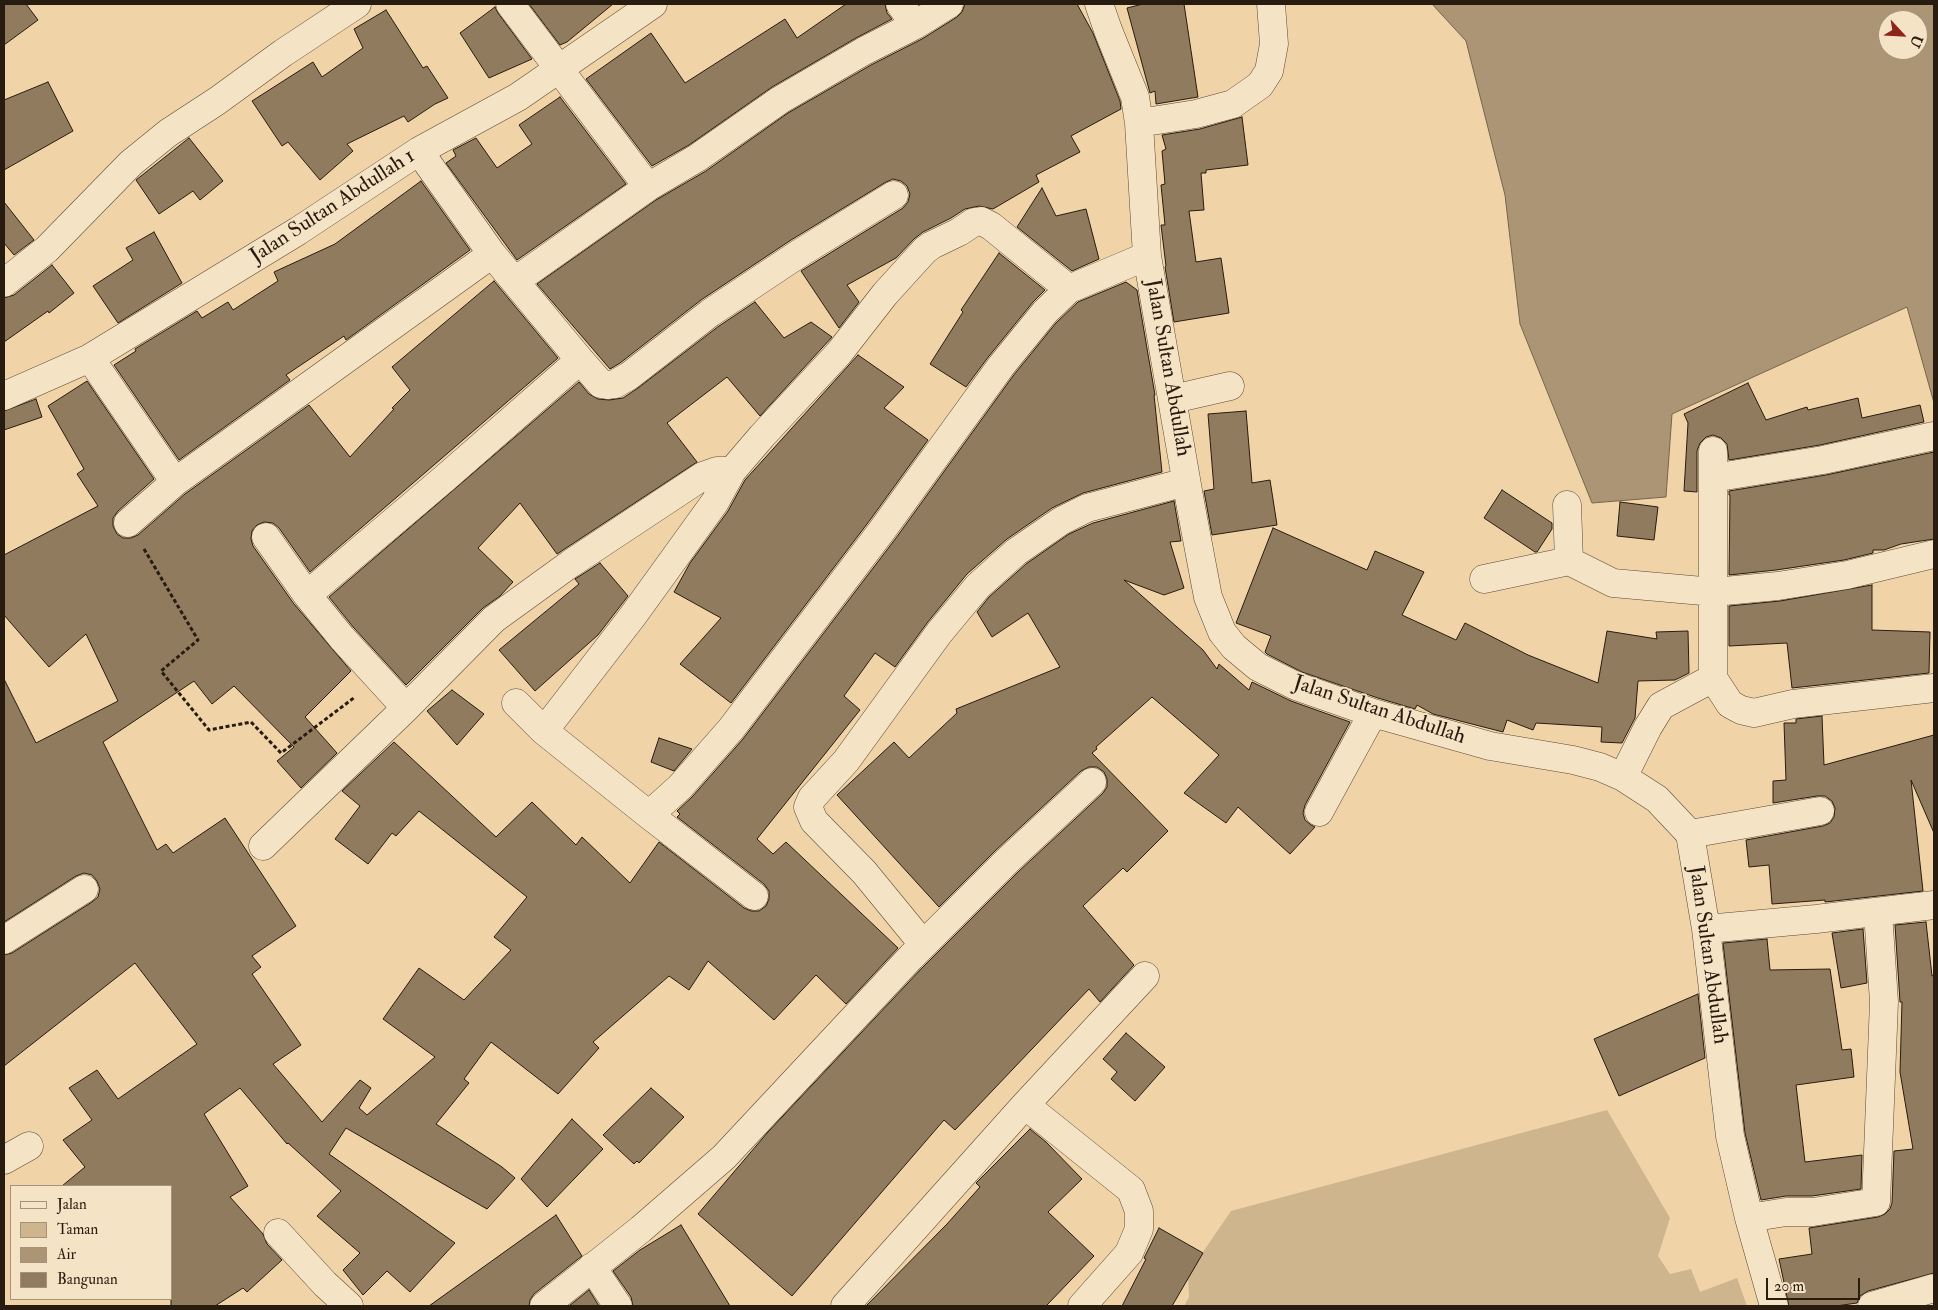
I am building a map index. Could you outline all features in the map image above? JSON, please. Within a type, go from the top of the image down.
[{"type":"street","points":[[4,284],[47,249],[131,163],[168,134],[357,4]]},
{"type":"street","points":[[510,4],[648,187]]},
{"type":"street","name":"Jalan Sultan Abdullah 1","points":[[4,396],[90,358],[298,231],[420,151],[518,96],[653,4]]},
{"type":"street","points":[[515,281],[648,187],[697,158],[780,100],[864,51],[908,14],[949,4]]},
{"type":"street","name":"Jalan Sultan Abdullah","points":[[1100,4],[1108,30],[1135,97],[1139,123],[1147,256],[1208,597],[1222,632],[1234,647],[1258,667],[1288,682],[1373,713],[1490,746],[1574,760],[1600,767],[1623,777],[1657,798],[1690,834],[1706,929],[1730,1136],[1749,1218],[1774,1306]]},
{"type":"street","points":[[1139,123],[1196,114],[1233,104],[1250,94],[1260,85],[1269,71],[1274,44],[1272,4]]},
{"type":"street","points":[[420,151],[492,254],[600,384],[607,385],[620,382],[710,313],[800,253],[894,195]]},
{"type":"street","points":[[544,731],[632,617],[715,502],[732,471],[839,353],[885,294],[932,245],[959,232],[974,222],[981,221],[991,226],[1069,289]]},
{"type":"street","points":[[128,522],[175,482],[492,254]]},
{"type":"street","points":[[649,815],[680,787],[731,729],[883,529],[1001,366],[1045,312],[1069,289],[1147,256]]},
{"type":"street","points":[[90,358],[175,482]]},
{"type":"street","points":[[308,595],[438,485],[580,360]]},
{"type":"street","points":[[1172,399],[1230,386]]},
{"type":"street","points":[[1713,478],[1823,460],[1934,436]]},
{"type":"street","points":[[1713,451],[1713,678],[1730,704],[1741,710],[1754,713],[1793,704],[1934,688]]},
{"type":"street","points":[[263,846],[406,708],[494,619],[570,564],[703,476],[717,471],[732,471]]},
{"type":"street","points":[[923,944],[864,872],[814,821],[808,807],[812,798],[846,761],[939,633],[978,586],[1016,552],[1061,521],[1087,508],[1186,482]]},
{"type":"street","points":[[1567,505],[1569,561]]},
{"type":"street","points":[[266,538],[342,638],[406,708]]},
{"type":"street","points":[[1484,579],[1569,561],[1613,583],[1714,592],[1778,586],[1847,575],[1934,554]]},
{"type":"street","points":[[1623,777],[1648,727],[1661,706],[1713,678]]},
{"type":"street","points":[[516,703],[544,731],[754,896]]},
{"type":"street","points":[[1319,812],[1373,713]]},
{"type":"street","points":[[544,1306],[641,1229],[724,1157],[923,944],[1007,861],[1092,782]]},
{"type":"street","points":[[1690,834],[1820,811]]},
{"type":"street","points":[[4,940],[84,889]]},
{"type":"street","points":[[1706,929],[1934,906]]},
{"type":"street","points":[[1749,1218],[1786,1212],[1814,1212],[1876,1202],[1884,1002],[1878,912]]},
{"type":"street","points":[[845,1306],[1025,1105],[1145,976]]},
{"type":"street","points":[[1025,1105],[1131,1190],[1139,1211],[1139,1229],[1130,1253],[1082,1306]]},
{"type":"street","points":[[4,1160],[28,1146]]},
{"type":"street","points":[[278,1233],[325,1284],[349,1306]]},
{"type":"street","points":[[592,1267],[618,1306]]},
{"type":"street","points":[[1872,1306],[1934,1288]]},
{"type":"path","points":[[128,522],[198,640],[161,671],[209,730],[251,722],[281,753],[378,679]]},
{"type":"green space","points":[[1607,1110],[1670,1218],[1658,1256],[1670,1274],[1691,1269],[1700,1292],[1737,1278],[1747,1306],[1184,1306],[1189,1297],[1188,1274],[1231,1211]]},
{"type":"water","points":[[1432,4],[1934,4],[1934,403],[1907,307],[1672,414],[1666,497],[1592,503],[1520,324],[1505,195],[1466,41]]},
{"type":"building","points":[[4,4],[26,4],[38,20],[4,45]]},
{"type":"building","points":[[529,4],[613,4],[567,42],[560,45]]},
{"type":"building","points":[[846,4],[885,4],[887,13],[892,19],[772,87],[689,145],[652,166],[586,79],[651,33],[685,83],[785,19],[797,38]]},
{"type":"building","points":[[965,4],[1077,4],[1093,33],[1120,101],[1121,109],[1071,136],[1080,152],[1036,175],[1039,182],[993,209],[979,206],[965,209],[923,232],[896,258],[847,285],[859,302],[839,328],[801,271],[903,208],[908,202],[910,194],[907,186],[901,181],[893,179],[886,182],[791,240],[701,300],[610,369],[537,284],[656,200],[706,171],[788,113],[871,65],[922,39],[957,17],[962,12]]},
{"type":"building","points":[[1143,4],[1184,4],[1198,97],[1156,104],[1155,91],[1150,93],[1127,8]]},
{"type":"building","points":[[495,7],[532,59],[489,78],[460,33]]},
{"type":"building","points":[[386,10],[423,68],[427,66],[448,98],[435,104],[408,122],[404,116],[347,144],[353,151],[320,180],[288,142],[282,146],[252,101],[313,62],[322,77],[363,48],[354,29]]},
{"type":"building","points":[[48,82],[73,131],[4,170],[4,100]]},
{"type":"building","points":[[560,97],[626,184],[517,260],[446,163],[456,156],[453,150],[476,138],[497,168],[532,144],[519,125]]},
{"type":"building","points":[[1242,117],[1248,165],[1206,170],[1206,173],[1201,173],[1204,210],[1189,211],[1196,262],[1221,258],[1229,313],[1174,322],[1165,267],[1161,225],[1165,225],[1161,185],[1165,184],[1162,151],[1166,149],[1162,135],[1200,129]]},
{"type":"building","points":[[189,138],[223,181],[200,200],[193,191],[159,214],[136,180]]},
{"type":"building","points":[[421,181],[470,250],[346,340],[344,336],[286,375],[290,380],[179,460],[114,365],[136,351],[135,349],[197,311],[202,318],[228,302],[233,310],[278,281],[274,272],[335,244]]},
{"type":"building","points":[[1042,188],[1056,216],[1086,209],[1099,259],[1072,271],[1017,227]]},
{"type":"building","points":[[4,202],[34,240],[14,255],[4,243]]},
{"type":"building","points":[[154,232],[182,283],[118,323],[93,286],[133,260],[126,248]]},
{"type":"building","points":[[999,253],[1045,290],[989,356],[966,387],[930,364],[963,312],[961,310]]},
{"type":"building","points":[[52,265],[74,293],[49,313],[48,311],[4,342],[4,298],[14,295]]},
{"type":"building","points":[[494,281],[558,358],[310,572],[279,528],[273,523],[264,522],[257,525],[252,531],[251,539],[253,546],[294,604],[351,671],[305,717],[337,753],[301,788],[277,761],[294,747],[234,686],[212,704],[194,681],[103,742],[157,850],[166,844],[173,853],[225,818],[296,926],[252,956],[261,967],[252,974],[301,1045],[273,1064],[322,1122],[360,1080],[371,1088],[359,1108],[367,1115],[435,1057],[383,1019],[419,968],[464,1000],[511,950],[494,937],[527,897],[419,811],[396,836],[392,833],[368,864],[335,839],[360,806],[342,791],[394,742],[496,837],[532,802],[576,845],[582,837],[630,883],[659,842],[744,908],[751,911],[759,911],[766,906],[769,899],[769,891],[764,884],[677,817],[680,814],[677,811],[692,797],[743,739],[896,538],[1013,376],[1056,323],[1078,302],[1126,282],[1137,290],[1155,395],[1162,472],[1083,493],[1052,508],[1007,539],[967,574],[927,623],[895,667],[875,653],[844,696],[860,710],[757,839],[773,854],[786,842],[898,948],[846,1004],[816,975],[774,1020],[708,961],[689,990],[669,976],[593,1042],[599,1048],[558,1094],[491,1042],[464,1079],[469,1083],[436,1124],[502,1167],[515,1178],[487,1209],[346,1128],[329,1154],[455,1243],[410,1292],[387,1271],[363,1295],[343,1270],[360,1253],[317,1216],[341,1191],[287,1144],[240,1088],[204,1114],[248,1186],[230,1197],[263,1234],[267,1244],[282,1260],[247,1292],[243,1288],[215,1306],[171,1306],[172,1185],[63,1185],[85,1167],[63,1140],[92,1120],[69,1088],[97,1070],[118,1099],[197,1044],[135,963],[4,1066],[4,955],[12,953],[92,902],[98,897],[100,889],[92,875],[84,873],[76,876],[4,922],[4,679],[36,743],[118,701],[86,634],[49,667],[4,615],[4,555],[98,506],[77,474],[84,469],[48,406],[87,381],[154,479],[118,511],[113,518],[113,526],[117,534],[123,538],[131,538],[138,535],[185,494],[309,405],[350,457],[410,390],[392,367]]},
{"type":"building","points":[[755,302],[784,338],[811,322],[832,337],[760,416],[727,377],[667,423],[697,462],[557,554],[520,503],[478,548],[513,582],[500,596],[483,608],[406,685],[354,628],[329,597],[579,382],[589,394],[598,399],[623,398],[719,326]]},
{"type":"building","points":[[858,355],[904,387],[884,408],[928,440],[870,520],[731,703],[680,664],[721,618],[674,592],[690,563],[728,511],[745,480]]},
{"type":"building","points":[[1748,383],[1766,420],[1807,407],[1808,410],[1858,398],[1862,418],[1920,405],[1924,422],[1820,445],[1729,460],[1727,444],[1721,438],[1713,435],[1706,437],[1700,443],[1697,451],[1697,492],[1684,491],[1688,423],[1684,414]]},
{"type":"building","points":[[36,399],[42,417],[4,430],[4,411]]},
{"type":"building","points":[[1246,411],[1252,483],[1270,480],[1277,525],[1212,535],[1204,491],[1214,489],[1208,414]]},
{"type":"building","points":[[1934,452],[1934,539],[1901,544],[1884,550],[1873,550],[1873,553],[1844,560],[1729,575],[1729,491],[1826,475]]},
{"type":"building","points":[[1502,490],[1552,523],[1552,529],[1537,552],[1484,518]]},
{"type":"building","points":[[1174,501],[1181,541],[1170,542],[1184,588],[1164,595],[1124,580],[1203,650],[1217,669],[1219,664],[1249,690],[1252,682],[1291,701],[1350,722],[1305,805],[1303,813],[1305,820],[1315,827],[1290,854],[1238,807],[1226,823],[1184,793],[1219,755],[1152,697],[1096,747],[1097,749],[1092,753],[1168,831],[1127,872],[1123,868],[1083,906],[1134,965],[1100,1002],[1089,989],[955,1130],[944,1120],[792,1296],[698,1214],[768,1132],[922,968],[1018,872],[1103,793],[1107,787],[1107,779],[1104,772],[1097,767],[1089,767],[1081,771],[996,850],[939,907],[837,795],[894,742],[909,758],[957,713],[956,709],[1060,667],[1028,613],[992,637],[977,612],[989,597],[1026,564],[1069,534],[1093,523]]},
{"type":"building","points":[[1620,502],[1658,507],[1654,540],[1617,536]]},
{"type":"building","points":[[1273,528],[1367,570],[1375,551],[1424,572],[1402,615],[1456,640],[1465,623],[1528,655],[1598,683],[1607,631],[1657,639],[1656,632],[1688,631],[1689,673],[1675,680],[1638,681],[1635,718],[1622,743],[1601,742],[1602,727],[1536,723],[1533,730],[1507,720],[1503,732],[1433,714],[1417,705],[1415,709],[1378,698],[1302,672],[1265,652],[1271,636],[1236,623]]},
{"type":"building","points":[[600,563],[628,596],[598,635],[535,691],[499,650],[579,584],[575,579]]},
{"type":"building","points":[[1872,585],[1872,630],[1930,632],[1929,673],[1792,688],[1787,643],[1729,646],[1729,606],[1780,601]]},
{"type":"building","points":[[452,690],[484,714],[457,745],[427,711]]},
{"type":"building","points":[[1822,716],[1824,765],[1934,735],[1934,833],[1911,780],[1923,891],[1825,902],[1825,900],[1772,904],[1769,865],[1749,867],[1746,840],[1823,826],[1830,823],[1834,817],[1835,808],[1832,801],[1825,796],[1773,803],[1773,781],[1786,780],[1784,723],[1796,723],[1796,719]]},
{"type":"building","points":[[659,738],[692,749],[674,771],[651,762]]},
{"type":"building","points":[[1926,922],[1932,976],[1934,975],[1934,1273],[1868,1291],[1860,1296],[1857,1303],[1836,1306],[1789,1306],[1779,1259],[1812,1254],[1809,1228],[1878,1217],[1885,1214],[1890,1209],[1892,1203],[1894,1151],[1913,1149],[1900,1072],[1902,1002],[1900,1002],[1895,925]]},
{"type":"building","points":[[1863,929],[1867,983],[1841,988],[1832,933]]},
{"type":"building","points":[[1767,939],[1770,970],[1830,969],[1842,1050],[1851,1049],[1854,1077],[1796,1085],[1805,1162],[1862,1155],[1861,1189],[1812,1196],[1786,1196],[1761,1200],[1745,1133],[1723,943]]},
{"type":"building","points":[[1698,994],[1705,1058],[1619,1096],[1594,1039]]},
{"type":"building","points":[[1126,1033],[1165,1067],[1135,1101],[1111,1079],[1117,1072],[1103,1059]]},
{"type":"building","points":[[651,1088],[684,1117],[639,1163],[637,1161],[634,1164],[603,1135]]},
{"type":"building","points":[[572,1119],[603,1149],[547,1207],[521,1179]]},
{"type":"building","points":[[1030,1129],[1046,1142],[1082,1179],[1048,1212],[1094,1256],[1046,1306],[866,1306],[947,1224],[980,1187],[976,1183]]},
{"type":"building","points":[[556,1215],[582,1256],[534,1294],[529,1306],[429,1306]]},
{"type":"building","points":[[681,1225],[730,1306],[633,1306],[631,1297],[613,1271],[640,1250]]},
{"type":"building","points":[[1159,1228],[1203,1253],[1172,1306],[1122,1306],[1146,1259],[1144,1258]]},
{"type":"building","points":[[589,1290],[599,1306],[569,1306]]}]
